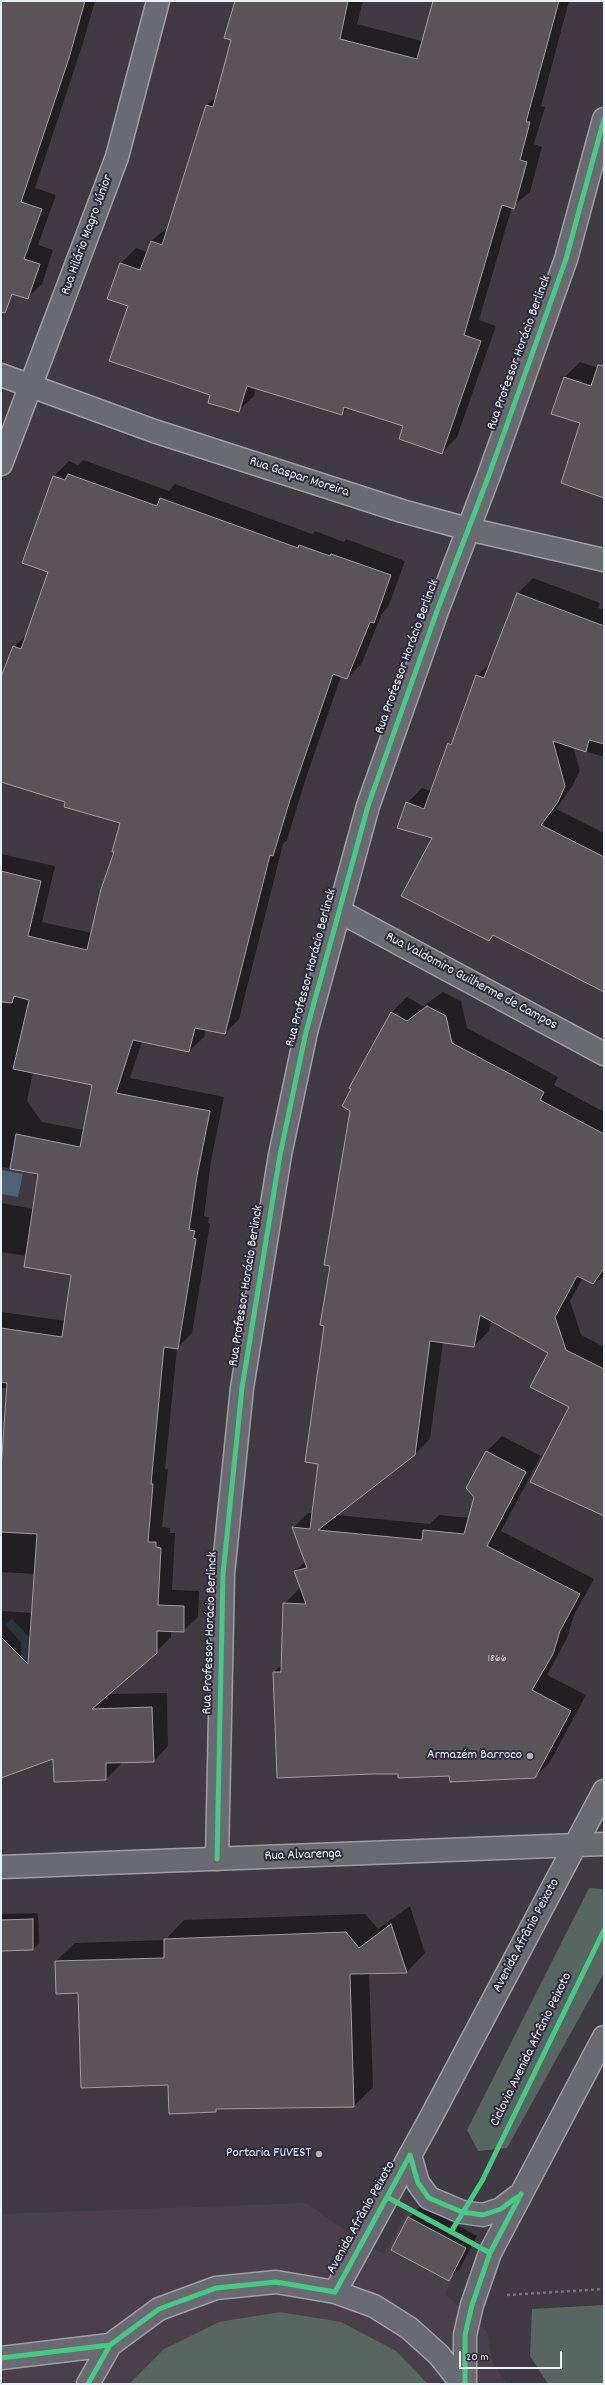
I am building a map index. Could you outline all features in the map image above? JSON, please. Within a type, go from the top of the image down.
[{"type":"street","name":"Rua Hilário Magro Júnior","points":[[1,464],[32,386],[117,157],[158,1]]},
{"type":"street","name":"Rua Professor Horácio Berlinck","points":[[218,1859],[223,1574],[242,1388],[284,1140],[306,1032],[368,806],[437,611],[566,259],[604,119]]},
{"type":"street","name":"Rua Gaspar Moreira","points":[[1,375],[162,433],[402,511],[468,529],[604,560]]},
{"type":"street","name":"Rua Valdomiro Guilherme de Campos","points":[[339,911],[604,1054]]},
{"type":"street","name":"Avenida Afrânio Peixoto","points":[[335,2292],[410,2155],[604,1790]]},
{"type":"street","name":"Rua Alvarenga","points":[[1,1867],[604,1844]]},
{"type":"street","points":[[464,2384],[463,2357],[465,2335],[472,2305],[490,2252],[604,2037]]},
{"type":"street","points":[[410,2155],[418,2183],[429,2198],[462,2212],[483,2215],[501,2209],[521,2194]]},
{"type":"street","points":[[88,2384],[110,2345],[159,2310],[216,2288],[276,2282],[335,2292],[374,2306],[409,2328],[439,2355],[464,2384]]},
{"type":"street","points":[[1,2358],[110,2345]]},
{"type":"path","points":[[506,2295],[604,2289]]},
{"type":"shaded area","points":[[589,1888],[604,1889],[604,1973],[507,2148],[478,2151],[467,2130]]},
{"type":"shaded area","points":[[307,2203],[362,2243],[384,2254],[407,2211],[469,2247],[445,2294],[487,2331],[492,2361],[507,2384],[1,2384],[1,2214]]},
{"type":"shaded area","points":[[604,2305],[604,2384],[548,2384],[530,2356],[532,2309]]},
{"type":"shaded area","points":[[280,2312],[341,2322],[396,2351],[428,2384],[129,2384],[164,2349],[219,2322]]},
{"type":"water","points":[[1,1170],[23,1174],[18,1197],[1,1194]]},
{"type":"water","points":[[12,1619],[46,1655],[39,1662],[21,1662],[21,1642],[5,1625]]},
{"type":"building","points":[[1,1],[85,1],[69,58],[21,202],[42,209],[24,259],[40,264],[28,299],[12,294],[5,313],[1,312]]},
{"type":"building","points":[[235,1],[348,1],[340,39],[417,59],[433,1],[559,1],[526,122],[530,122],[520,160],[527,162],[514,209],[502,205],[464,335],[481,341],[442,454],[399,439],[403,426],[344,407],[342,415],[247,386],[239,412],[208,403],[210,395],[109,361],[128,306],[107,299],[120,263],[140,270],[151,241],[162,245],[206,105],[213,107],[231,40],[224,38]]},
{"type":"building","points":[[598,365],[604,366],[604,498],[561,483],[580,423],[551,414],[564,377],[591,386]]},
{"type":"building","points":[[68,474],[157,506],[160,498],[298,548],[299,545],[330,556],[331,554],[391,575],[374,623],[370,622],[347,679],[333,674],[290,800],[273,856],[270,855],[225,1034],[195,1028],[189,1052],[133,1040],[116,1093],[210,1111],[197,1176],[189,1230],[195,1231],[193,1238],[196,1239],[178,1349],[164,1347],[151,1484],[153,1484],[148,1542],[156,1542],[156,1547],[161,1548],[158,1605],[184,1606],[184,1632],[157,1631],[157,1653],[92,1709],[152,1707],[154,1762],[106,1763],[106,1780],[54,1782],[53,1759],[1,1778],[1,1637],[28,1664],[37,1534],[1,1532],[1,1469],[7,1383],[1,1382],[1,1328],[62,1337],[71,1275],[24,1267],[38,1174],[10,1169],[16,1134],[80,1147],[92,1085],[13,1069],[29,1000],[14,996],[12,1003],[1,1002],[1,871],[41,881],[28,936],[87,950],[101,889],[114,852],[112,852],[120,823],[64,807],[65,802],[1,782],[1,677],[13,646],[21,649],[48,572],[22,563],[53,476],[65,480]]},
{"type":"building","points":[[517,593],[604,626],[604,744],[589,740],[586,752],[553,741],[565,786],[558,802],[541,825],[604,857],[604,992],[493,935],[489,941],[401,896],[432,838],[397,828],[406,802],[424,809],[448,743],[451,745],[476,675],[484,678]]},
{"type":"building","points":[[427,1006],[446,1016],[452,1043],[544,1092],[540,1100],[604,1134],[604,1268],[593,1284],[577,1276],[555,1317],[566,1350],[604,1369],[604,1516],[530,1482],[569,1407],[530,1387],[548,1353],[480,1315],[474,1347],[430,1341],[415,1455],[318,1530],[422,1540],[423,1530],[464,1534],[474,1497],[466,1488],[486,1451],[526,1472],[487,1546],[580,1594],[560,1631],[553,1654],[532,1690],[571,1711],[535,1778],[450,1782],[449,1776],[398,1778],[398,1774],[372,1774],[277,1778],[273,1672],[281,1672],[283,1603],[306,1604],[294,1571],[307,1568],[292,1527],[310,1529],[318,1464],[305,1462],[324,1326],[320,1325],[330,1266],[324,1265],[350,1111],[342,1106],[351,1089],[349,1088],[391,1012],[407,1021]]},
{"type":"building","points":[[33,1919],[33,1950],[1,1951],[1,1920]]},
{"type":"building","points":[[391,1924],[407,1973],[350,1974],[354,2107],[216,2109],[216,2112],[169,2114],[168,2085],[81,2088],[78,1993],[56,1994],[55,1961],[164,1958],[164,1939],[346,1932],[359,1948]]},
{"type":"building","points":[[408,2217],[466,2248],[449,2281],[391,2250]]},
{"type":"cycle path","points":[[217,1859],[223,1574],[242,1388],[280,1155],[306,1032],[368,806],[437,611],[489,475],[566,259],[604,119]]},
{"type":"cycle path","name":"Ciclovia Avenida Afrânio Peixoto","points":[[451,2232],[482,2181],[604,1930]]},
{"type":"cycle path","points":[[410,2155],[418,2183],[429,2198],[462,2212],[483,2215],[501,2209],[517,2197]]},
{"type":"cycle path","points":[[88,2384],[110,2345],[159,2309],[216,2288],[276,2282],[335,2292],[410,2155]]},
{"type":"cycle path","points":[[465,2384],[465,2335],[472,2305],[490,2253],[521,2194]]},
{"type":"cycle path","points":[[387,2197],[490,2253]]},
{"type":"cycle path","points":[[1,2358],[110,2345]]},
{"type":"place","name":"Armazém Barroco","points":[[530,1756]]},
{"type":"place","name":"Portaria FUVEST","points":[[319,2154]]}]
